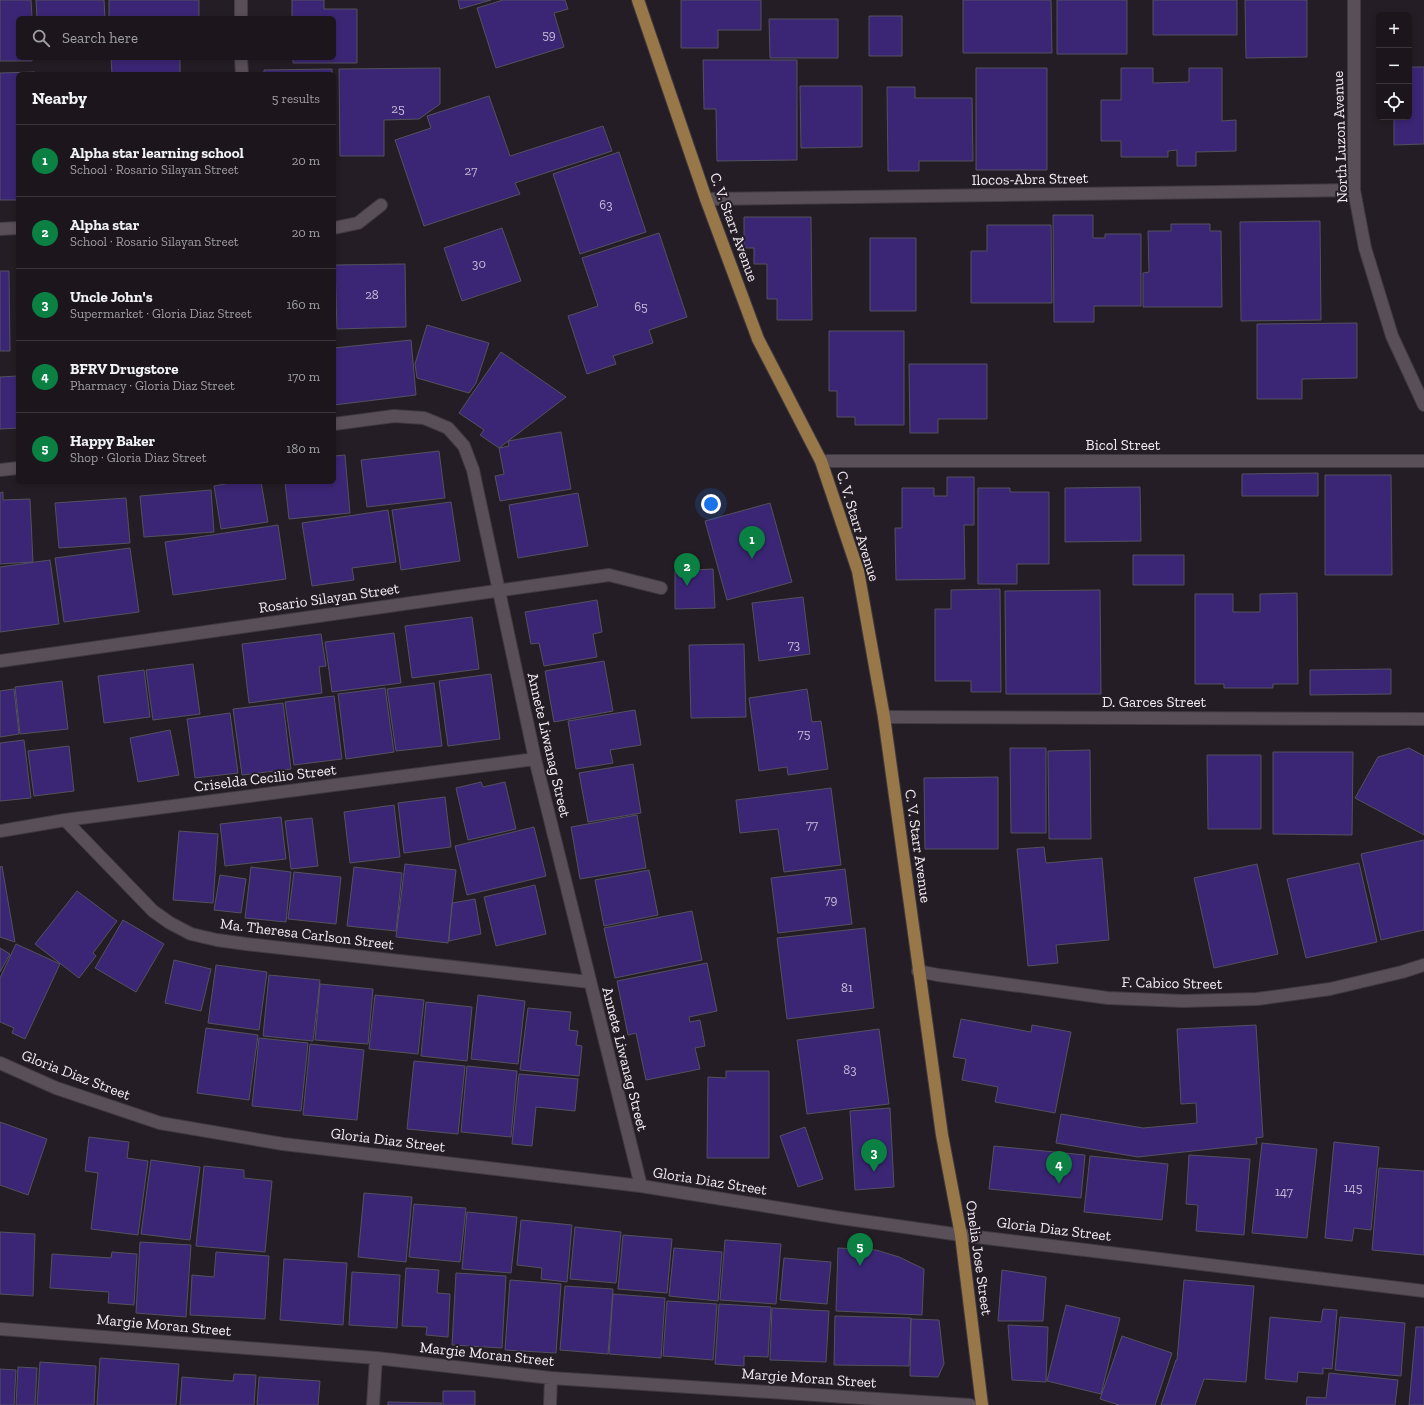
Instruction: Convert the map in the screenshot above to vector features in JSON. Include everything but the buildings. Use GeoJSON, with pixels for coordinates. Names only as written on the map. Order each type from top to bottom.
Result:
{"type":"FeatureCollection","features":[{"type":"Feature","properties":{"kind":"main road","name":"C. V. Starr Avenue"},"geometry":{"type":"LineString","coordinates":[[638,0],[706,199],[758,339],[821,461],[858,570],[884,718],[939,1116]]}},
{"type":"Feature","properties":{"kind":"main road","name":"Onelia Jose Street"},"geometry":{"type":"LineString","coordinates":[[939,1116],[962,1234],[982,1405]]}},
{"type":"Feature","properties":{"kind":"street"},"geometry":{"type":"LineString","coordinates":[[241,0],[241,16]]}},
{"type":"Feature","properties":{"kind":"street","name":"North Luzon Avenue"},"geometry":{"type":"LineString","coordinates":[[1354,0],[1354,190],[1365,248],[1392,336],[1424,405]]}},
{"type":"Feature","properties":{"kind":"street"},"geometry":{"type":"LineString","coordinates":[[242,60],[242,72]]}},
{"type":"Feature","properties":{"kind":"street","name":"Ilocos-Abra Street"},"geometry":{"type":"LineString","coordinates":[[706,199],[1354,190]]}},
{"type":"Feature","properties":{"kind":"street"},"geometry":{"type":"LineString","coordinates":[[336,228],[358,223],[381,205]]}},
{"type":"Feature","properties":{"kind":"street"},"geometry":{"type":"LineString","coordinates":[[0,229],[16,228]]}},
{"type":"Feature","properties":{"kind":"street","name":"Annete Liwanag Street"},"geometry":{"type":"LineString","coordinates":[[336,424],[394,416],[424,418],[448,428],[464,446],[473,470],[535,759],[640,1186]]}},
{"type":"Feature","properties":{"kind":"street","name":"Bicol Street"},"geometry":{"type":"LineString","coordinates":[[821,461],[1424,461]]}},
{"type":"Feature","properties":{"kind":"street"},"geometry":{"type":"LineString","coordinates":[[0,470],[16,468]]}},
{"type":"Feature","properties":{"kind":"street","name":"Rosario Silayan Street"},"geometry":{"type":"LineString","coordinates":[[0,661],[609,575],[661,588]]}},
{"type":"Feature","properties":{"kind":"street","name":"D. Garces Street"},"geometry":{"type":"LineString","coordinates":[[884,718],[1424,719]]}},
{"type":"Feature","properties":{"kind":"street","name":"Criselda Cecilio Street"},"geometry":{"type":"LineString","coordinates":[[0,831],[65,820],[535,759]]}},
{"type":"Feature","properties":{"kind":"street","name":"Ma. Theresa Carlson Street"},"geometry":{"type":"LineString","coordinates":[[65,820],[153,910],[170,923],[191,934],[246,944],[590,982]]}},
{"type":"Feature","properties":{"kind":"street","name":"F. Cabico Street"},"geometry":{"type":"LineString","coordinates":[[918,971],[1108,998],[1183,1001],[1257,999],[1330,989],[1402,972],[1424,964]]}},
{"type":"Feature","properties":{"kind":"street","name":"Gloria Diaz Street"},"geometry":{"type":"LineString","coordinates":[[0,1063],[56,1088],[160,1122],[283,1144],[640,1186],[841,1218],[1424,1290]]}},
{"type":"Feature","properties":{"kind":"street","name":"Margie Moran Street"},"geometry":{"type":"LineString","coordinates":[[0,1329],[376,1358],[551,1378],[970,1405]]}},
{"type":"Feature","properties":{"kind":"street"},"geometry":{"type":"LineString","coordinates":[[373,1405],[376,1358]]}},
{"type":"Feature","properties":{"kind":"street"},"geometry":{"type":"LineString","coordinates":[[550,1405],[551,1378]]}},
{"type":"Feature","properties":{"kind":"place","name":"Alpha star learning school"},"geometry":{"type":"Point","coordinates":[752,559]}},
{"type":"Feature","properties":{"kind":"place","name":"Alpha star"},"geometry":{"type":"Point","coordinates":[687,586]}},
{"type":"Feature","properties":{"kind":"place","name":"Uncle John's"},"geometry":{"type":"Point","coordinates":[874,1172]}},
{"type":"Feature","properties":{"kind":"place","name":"BFRV Drugstore"},"geometry":{"type":"Point","coordinates":[1059,1184]}},
{"type":"Feature","properties":{"kind":"place","name":"Happy Baker"},"geometry":{"type":"Point","coordinates":[860,1266]}}]}
